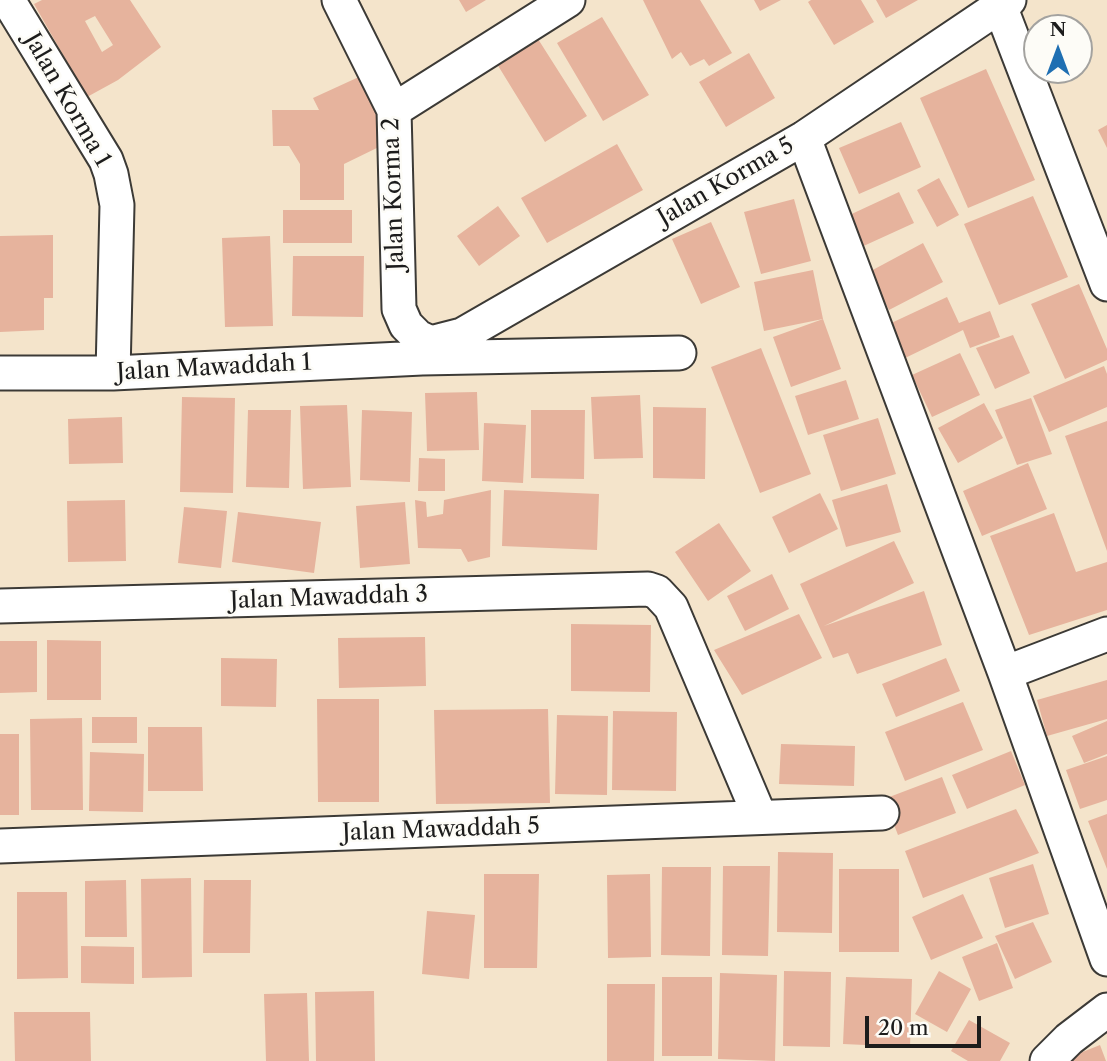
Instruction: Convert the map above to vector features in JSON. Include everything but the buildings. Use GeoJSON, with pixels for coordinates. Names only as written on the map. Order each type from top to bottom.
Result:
{"type":"FeatureCollection","features":[{"type":"Feature","properties":{"kind":"street","name":"Jalan Korma 1"},"geometry":{"type":"LineString","coordinates":[[8,0],[106,160],[111,174],[117,205],[113,373]]}},
{"type":"Feature","properties":{"kind":"street","name":"Jalan Korma 2"},"geometry":{"type":"LineString","coordinates":[[339,0],[394,110],[399,309],[406,325],[429,350]]}},
{"type":"Feature","properties":{"kind":"street"},"geometry":{"type":"LineString","coordinates":[[394,110],[568,0]]}},
{"type":"Feature","properties":{"kind":"street"},"geometry":{"type":"LineString","coordinates":[[1004,3],[1107,284]]}},
{"type":"Feature","properties":{"kind":"street","name":"Jalan Korma 5"},"geometry":{"type":"LineString","coordinates":[[429,350],[462,335],[804,138],[1004,3]]}},
{"type":"Feature","properties":{"kind":"street"},"geometry":{"type":"LineString","coordinates":[[804,138],[1005,673],[1107,958]]}},
{"type":"Feature","properties":{"kind":"street","name":"Jalan Mawaddah 1"},"geometry":{"type":"LineString","coordinates":[[0,373],[113,373],[429,350],[680,353]]}},
{"type":"Feature","properties":{"kind":"street","name":"Jalan Mawaddah 3"},"geometry":{"type":"LineString","coordinates":[[0,607],[648,589],[657,592],[670,607],[760,817]]}},
{"type":"Feature","properties":{"kind":"street"},"geometry":{"type":"LineString","coordinates":[[1005,673],[1107,634]]}},
{"type":"Feature","properties":{"kind":"street","name":"Jalan Mawaddah 5"},"geometry":{"type":"LineString","coordinates":[[0,846],[882,813]]}},
{"type":"Feature","properties":{"kind":"street"},"geometry":{"type":"LineString","coordinates":[[1046,1061],[1069,1039],[1107,1010]]}}]}
